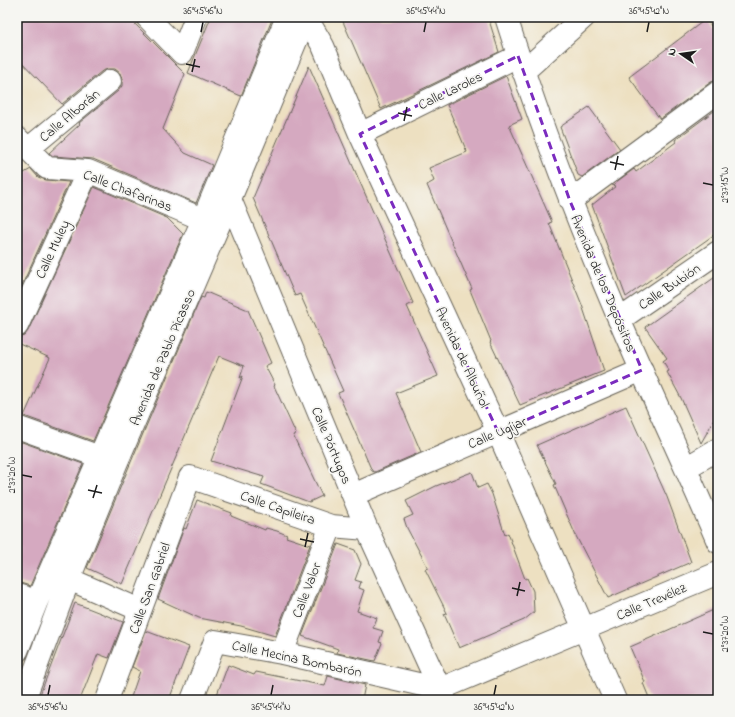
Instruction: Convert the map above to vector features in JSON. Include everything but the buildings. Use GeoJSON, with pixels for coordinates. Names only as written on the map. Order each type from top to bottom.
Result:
{"type":"FeatureCollection","features":[{"type":"Feature","properties":{"kind":"street"},"geometry":{"type":"LineString","coordinates":[[147,17],[182,53],[196,17]]}},
{"type":"Feature","properties":{"kind":"street","name":"Avenida de Pablo Picasso"},"geometry":{"type":"LineString","coordinates":[[17,651],[27,598],[100,457],[287,17]]}},
{"type":"Feature","properties":{"kind":"street","name":"Avenida de Pablo Picasso"},"geometry":{"type":"LineString","coordinates":[[24,700],[69,579],[116,464],[230,199],[306,17]]}},
{"type":"Feature","properties":{"kind":"street","name":"Avenida de Albuñol"},"geometry":{"type":"LineString","coordinates":[[306,17],[324,46],[360,134],[498,432],[615,700]]}},
{"type":"Feature","properties":{"kind":"street","name":"Avenida de los Depósitos"},"geometry":{"type":"LineString","coordinates":[[506,17],[521,64],[570,201],[619,320],[718,542]]}},
{"type":"Feature","properties":{"kind":"street","name":"Calle Laroles"},"geometry":{"type":"LineString","coordinates":[[360,134],[521,64],[584,17]]}},
{"type":"Feature","properties":{"kind":"street","name":"Calle Alborán"},"geometry":{"type":"LineString","coordinates":[[23,144],[110,81]]}},
{"type":"Feature","properties":{"kind":"street"},"geometry":{"type":"LineString","coordinates":[[570,201],[718,92]]}},
{"type":"Feature","properties":{"kind":"street","name":"Calle Chafarinas"},"geometry":{"type":"LineString","coordinates":[[23,144],[47,168],[88,171],[202,219]]}},
{"type":"Feature","properties":{"kind":"street","name":"Calle Muley"},"geometry":{"type":"LineString","coordinates":[[17,326],[88,171]]}},
{"type":"Feature","properties":{"kind":"street","name":"Calle Pórtugos"},"geometry":{"type":"LineString","coordinates":[[230,199],[367,529],[443,694]]}},
{"type":"Feature","properties":{"kind":"street","name":"Calle Bubión"},"geometry":{"type":"LineString","coordinates":[[619,320],[718,252]]}},
{"type":"Feature","properties":{"kind":"street","name":"Calle Ugíjar"},"geometry":{"type":"LineString","coordinates":[[353,495],[642,370]]}},
{"type":"Feature","properties":{"kind":"street"},"geometry":{"type":"LineString","coordinates":[[17,427],[100,457]]}},
{"type":"Feature","properties":{"kind":"street"},"geometry":{"type":"LineString","coordinates":[[686,468],[718,449]]}},
{"type":"Feature","properties":{"kind":"street","name":"Calle Capileira"},"geometry":{"type":"LineString","coordinates":[[190,477],[331,526],[367,529]]}},
{"type":"Feature","properties":{"kind":"street","name":"Calle San Gabriel"},"geometry":{"type":"LineString","coordinates":[[107,700],[190,477]]}},
{"type":"Feature","properties":{"kind":"street","name":"Calle Valor"},"geometry":{"type":"LineString","coordinates":[[282,653],[331,526]]}},
{"type":"Feature","properties":{"kind":"street","name":"Calle Trevélez"},"geometry":{"type":"LineString","coordinates":[[443,694],[585,630],[718,573]]}},
{"type":"Feature","properties":{"kind":"street"},"geometry":{"type":"LineString","coordinates":[[69,579],[140,610]]}},
{"type":"Feature","properties":{"kind":"street","name":"Calle Mecina Bombarón"},"geometry":{"type":"LineString","coordinates":[[192,700],[215,641],[282,653],[443,694]]}},
{"type":"Feature","properties":{"kind":"highlighted area"},"geometry":{"type":"Polygon","coordinates":[[[518,56],[570,201],[642,370],[498,432],[360,134],[518,56]]]}}]}
